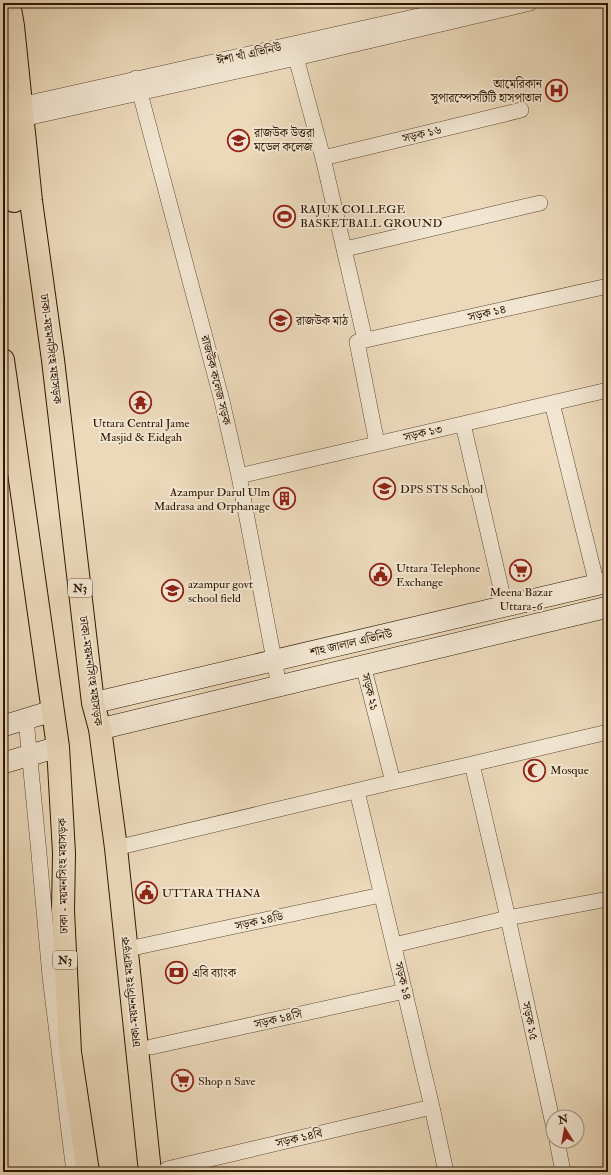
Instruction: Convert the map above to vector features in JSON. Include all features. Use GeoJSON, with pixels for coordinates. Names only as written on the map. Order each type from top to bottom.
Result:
{"type":"FeatureCollection","features":[{"type":"Feature","properties":{"kind":"highway","name":"ঢাকা-ময়মনসিংহ মহাসড়ক"},"geometry":{"type":"LineString","coordinates":[[9,3],[13,26],[15,106],[23,204],[53,360],[93,703],[100,729],[158,1170]]}},
{"type":"Feature","properties":{"kind":"highway"},"geometry":{"type":"LineString","coordinates":[[15,106],[12,147],[23,204]]}},
{"type":"Feature","properties":{"kind":"highway","name":"N3"},"geometry":{"type":"LineString","coordinates":[[3,360],[58,747]]}},
{"type":"Feature","properties":{"kind":"highway","name":"ঢাকা - ময়মনসিংহ মহাসড়ক"},"geometry":{"type":"LineString","coordinates":[[58,747],[64,853],[63,910],[70,1052],[88,1172]]}},
{"type":"Feature","properties":{"kind":"main road","name":"শাহ জালাল এভিনিউ"},"geometry":{"type":"LineString","coordinates":[[93,703],[603,583]]}},
{"type":"Feature","properties":{"kind":"main road","name":"শাহ জালাল এভিনিউ"},"geometry":{"type":"LineString","coordinates":[[100,729],[608,607]]}},
{"type":"Feature","properties":{"kind":"main road"},"geometry":{"type":"LineString","coordinates":[[3,726],[52,711]]}},
{"type":"Feature","properties":{"kind":"main road"},"geometry":{"type":"LineString","coordinates":[[3,763],[58,747]]}},
{"type":"Feature","properties":{"kind":"street","name":"ঈশা খাঁ এভিনিউ"},"geometry":{"type":"LineString","coordinates":[[15,106],[138,85],[294,51],[477,3]]}},
{"type":"Feature","properties":{"kind":"street"},"geometry":{"type":"LineString","coordinates":[[377,444],[357,342],[365,340],[323,158],[294,51],[511,5],[530,3]]}},
{"type":"Feature","properties":{"kind":"street","name":"রাজউক কলেজ সড়ক"},"geometry":{"type":"LineString","coordinates":[[138,85],[222,400],[239,476],[279,686]]}},
{"type":"Feature","properties":{"kind":"street","name":"সড়ক ১৬"},"geometry":{"type":"LineString","coordinates":[[323,158],[521,110]]}},
{"type":"Feature","properties":{"kind":"street"},"geometry":{"type":"LineString","coordinates":[[345,249],[540,203]]}},
{"type":"Feature","properties":{"kind":"street","name":"সড়ক ১৪"},"geometry":{"type":"LineString","coordinates":[[365,340],[608,286]]}},
{"type":"Feature","properties":{"kind":"street","name":"সড়ক ১৩"},"geometry":{"type":"LineString","coordinates":[[239,476],[608,390]]}},
{"type":"Feature","properties":{"kind":"street"},"geometry":{"type":"LineString","coordinates":[[552,403],[603,583]]}},
{"type":"Feature","properties":{"kind":"street"},"geometry":{"type":"LineString","coordinates":[[463,424],[505,606]]}},
{"type":"Feature","properties":{"kind":"street","name":"সড়ক ২১"},"geometry":{"type":"LineString","coordinates":[[364,666],[393,782],[608,732]]}},
{"type":"Feature","properties":{"kind":"street","name":"সড়ক ২১"},"geometry":{"type":"LineString","coordinates":[[124,846],[393,782],[364,666]]}},
{"type":"Feature","properties":{"kind":"street"},"geometry":{"type":"LineString","coordinates":[[26,719],[50,976],[74,1172]]}},
{"type":"Feature","properties":{"kind":"street","name":"সড়ক ১৫"},"geometry":{"type":"LineString","coordinates":[[472,764],[508,918],[550,1109]]}},
{"type":"Feature","properties":{"kind":"street","name":"সড়ক ১৪"},"geometry":{"type":"LineString","coordinates":[[357,791],[405,991],[446,1172]]}},
{"type":"Feature","properties":{"kind":"street","name":"সড়ক ১৪ডি"},"geometry":{"type":"LineString","coordinates":[[137,947],[381,895]]}},
{"type":"Feature","properties":{"kind":"street"},"geometry":{"type":"LineString","coordinates":[[394,945],[508,918],[608,899]]}},
{"type":"Feature","properties":{"kind":"street","name":"সড়ক ১৪সি"},"geometry":{"type":"LineString","coordinates":[[151,1047],[405,991]]}},
{"type":"Feature","properties":{"kind":"street","name":"সড়ক ১৪বি"},"geometry":{"type":"LineString","coordinates":[[158,1170],[432,1107]]}},
{"type":"Feature","properties":{"kind":"street"},"geometry":{"type":"LineString","coordinates":[[559,1149],[564,1172]]}},
{"type":"Feature","properties":{"kind":"place","name":"আমেরিকান সুপারস্পেসটিটি হাসপাতাল"},"geometry":{"type":"Point","coordinates":[557,91]}},
{"type":"Feature","properties":{"kind":"place","name":"রাজউক উত্তরা মডেল কলেজ"},"geometry":{"type":"Point","coordinates":[239,140]}},
{"type":"Feature","properties":{"kind":"place","name":"RAJUK COLLEGE BASKETBALL GROUND"},"geometry":{"type":"Point","coordinates":[285,216]}},
{"type":"Feature","properties":{"kind":"place","name":"রাজউক মাঠ"},"geometry":{"type":"Point","coordinates":[281,321]}},
{"type":"Feature","properties":{"kind":"place","name":"Uttara Central Jame Masjid & Eidgah"},"geometry":{"type":"Point","coordinates":[141,402]}},
{"type":"Feature","properties":{"kind":"place","name":"DPS STS School"},"geometry":{"type":"Point","coordinates":[385,489]}},
{"type":"Feature","properties":{"kind":"place","name":"Azampur Darul Ulm Madrasa and Orphanage"},"geometry":{"type":"Point","coordinates":[285,499]}},
{"type":"Feature","properties":{"kind":"place","name":"Meena Bazar Uttara-6"},"geometry":{"type":"Point","coordinates":[521,571]}},
{"type":"Feature","properties":{"kind":"place","name":"Uttara Telephone Exchange"},"geometry":{"type":"Point","coordinates":[380,575]}},
{"type":"Feature","properties":{"kind":"place","name":"azampur govt school field"},"geometry":{"type":"Point","coordinates":[173,591]}},
{"type":"Feature","properties":{"kind":"place","name":"Mosque"},"geometry":{"type":"Point","coordinates":[535,770]}},
{"type":"Feature","properties":{"kind":"place","name":"UTTARA THANA"},"geometry":{"type":"Point","coordinates":[147,893]}},
{"type":"Feature","properties":{"kind":"place","name":"এবি ব্যাংক"},"geometry":{"type":"Point","coordinates":[176,973]}},
{"type":"Feature","properties":{"kind":"place","name":"Shop n Save"},"geometry":{"type":"Point","coordinates":[183,1081]}}]}
